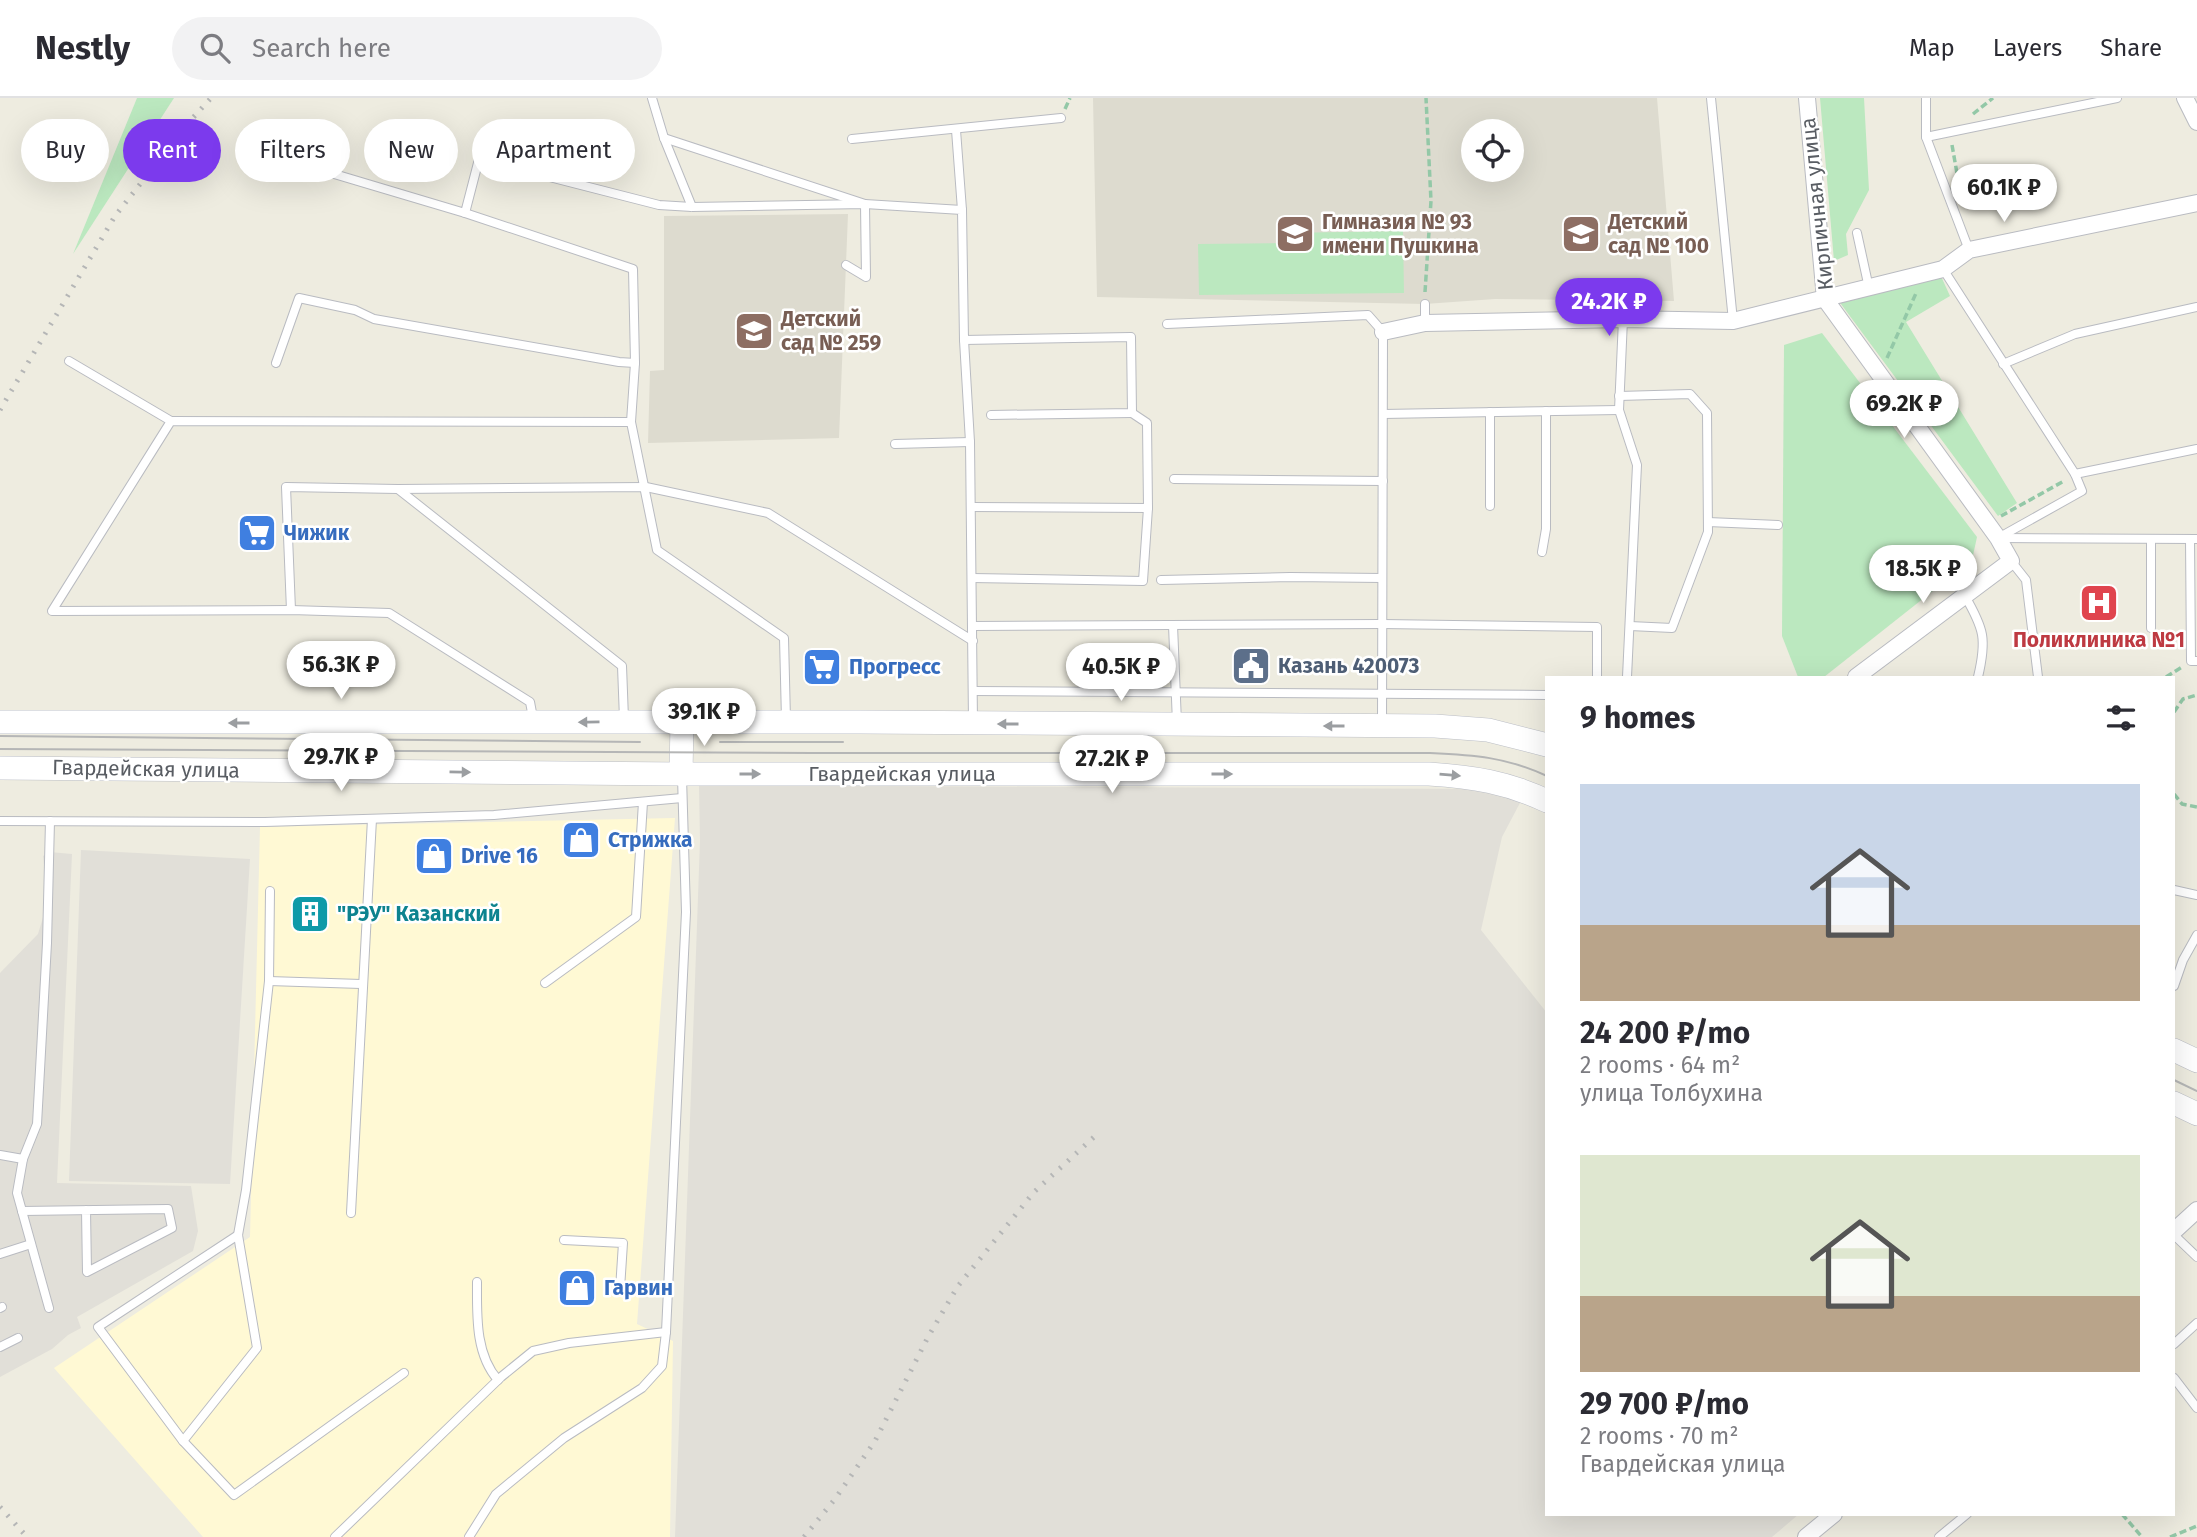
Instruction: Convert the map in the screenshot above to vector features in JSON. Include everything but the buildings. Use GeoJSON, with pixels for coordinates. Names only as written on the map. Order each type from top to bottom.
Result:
{"type":"FeatureCollection","features":[{"type":"Feature","properties":{"kind":"main road"},"geometry":{"type":"LineString","coordinates":[[0,722],[1435,726],[1488,730],[1545,744]]}},
{"type":"Feature","properties":{"kind":"main road"},"geometry":{"type":"LineString","coordinates":[[681,774],[682,722]]}},
{"type":"Feature","properties":{"kind":"main road","name":"Гвардейская улица"},"geometry":{"type":"LineString","coordinates":[[0,768],[681,774],[1429,774],[1478,778],[1522,789],[1545,800]]}},
{"type":"Feature","properties":{"kind":"main road"},"geometry":{"type":"LineString","coordinates":[[2175,1050],[2197,1061]]}},
{"type":"Feature","properties":{"kind":"main road"},"geometry":{"type":"LineString","coordinates":[[2175,1103],[2197,1114]]}},
{"type":"Feature","properties":{"kind":"street","name":"Кирпичная улица"},"geometry":{"type":"LineString","coordinates":[[1807,98],[1825,299],[1998,538],[2011,561]]}},
{"type":"Feature","properties":{"kind":"street"},"geometry":{"type":"LineString","coordinates":[[2185,98],[2197,122]]}},
{"type":"Feature","properties":{"kind":"street"},"geometry":{"type":"LineString","coordinates":[[1383,332],[1425,323],[1623,319],[1733,321],[1943,269],[1969,250],[2197,202]]}},
{"type":"Feature","properties":{"kind":"street"},"geometry":{"type":"LineString","coordinates":[[1857,676],[2011,561]]}},
{"type":"Feature","properties":{"kind":"street"},"geometry":{"type":"LineString","coordinates":[[2175,1232],[2197,1210]]}},
{"type":"Feature","properties":{"kind":"street"},"geometry":{"type":"LineString","coordinates":[[1806,1537],[1832,1516]]}},
{"type":"Feature","properties":{"kind":"lane"},"geometry":{"type":"LineString","coordinates":[[652,98],[664,138],[692,207]]}},
{"type":"Feature","properties":{"kind":"lane"},"geometry":{"type":"LineString","coordinates":[[1711,98],[1733,321]]}},
{"type":"Feature","properties":{"kind":"lane"},"geometry":{"type":"LineString","coordinates":[[1926,98],[1926,137],[1969,250]]}},
{"type":"Feature","properties":{"kind":"lane"},"geometry":{"type":"LineString","coordinates":[[1926,137],[2118,98]]}},
{"type":"Feature","properties":{"kind":"lane"},"geometry":{"type":"LineString","coordinates":[[852,139],[1061,118]]}},
{"type":"Feature","properties":{"kind":"lane"},"geometry":{"type":"LineString","coordinates":[[956,130],[962,210],[964,340],[970,442],[973,724]]}},
{"type":"Feature","properties":{"kind":"lane"},"geometry":{"type":"LineString","coordinates":[[664,138],[865,204]]}},
{"type":"Feature","properties":{"kind":"lane"},"geometry":{"type":"LineString","coordinates":[[465,213],[479,159],[659,205],[692,207],[865,204],[962,210]]}},
{"type":"Feature","properties":{"kind":"lane"},"geometry":{"type":"LineString","coordinates":[[350,179],[465,213],[633,269],[635,363],[631,422],[657,550],[784,638],[786,723]]}},
{"type":"Feature","properties":{"kind":"lane"},"geometry":{"type":"LineString","coordinates":[[846,265],[866,277],[865,204]]}},
{"type":"Feature","properties":{"kind":"lane"},"geometry":{"type":"LineString","coordinates":[[1857,233],[1870,288]]}},
{"type":"Feature","properties":{"kind":"lane"},"geometry":{"type":"LineString","coordinates":[[1943,269],[2075,474],[2082,491],[1998,538]]}},
{"type":"Feature","properties":{"kind":"lane"},"geometry":{"type":"LineString","coordinates":[[276,363],[299,298],[355,310],[374,319],[635,363]]}},
{"type":"Feature","properties":{"kind":"lane"},"geometry":{"type":"LineString","coordinates":[[1425,304],[1425,323]]}},
{"type":"Feature","properties":{"kind":"lane"},"geometry":{"type":"LineString","coordinates":[[2003,364],[2075,334],[2197,307]]}},
{"type":"Feature","properties":{"kind":"lane"},"geometry":{"type":"LineString","coordinates":[[1167,324],[1368,314],[1383,332],[1382,726]]}},
{"type":"Feature","properties":{"kind":"lane"},"geometry":{"type":"LineString","coordinates":[[1623,319],[1619,410],[1637,465],[1626,676]]}},
{"type":"Feature","properties":{"kind":"lane"},"geometry":{"type":"LineString","coordinates":[[964,340],[1131,337],[1132,413]]}},
{"type":"Feature","properties":{"kind":"lane"},"geometry":{"type":"LineString","coordinates":[[69,361],[171,421],[631,422]]}},
{"type":"Feature","properties":{"kind":"lane"},"geometry":{"type":"LineString","coordinates":[[1619,396],[1690,394],[1707,413],[1708,532],[1672,628],[1630,626]]}},
{"type":"Feature","properties":{"kind":"lane"},"geometry":{"type":"LineString","coordinates":[[1383,414],[1619,410]]}},
{"type":"Feature","properties":{"kind":"lane"},"geometry":{"type":"LineString","coordinates":[[1542,552],[1546,529],[1546,411]]}},
{"type":"Feature","properties":{"kind":"lane"},"geometry":{"type":"LineString","coordinates":[[1490,412],[1490,506]]}},
{"type":"Feature","properties":{"kind":"lane"},"geometry":{"type":"LineString","coordinates":[[972,578],[1143,580],[1147,508],[1147,423],[1132,413],[992,415]]}},
{"type":"Feature","properties":{"kind":"lane"},"geometry":{"type":"LineString","coordinates":[[171,421],[52,611],[291,610],[390,613],[530,702],[534,723]]}},
{"type":"Feature","properties":{"kind":"lane"},"geometry":{"type":"LineString","coordinates":[[895,444],[970,442]]}},
{"type":"Feature","properties":{"kind":"lane"},"geometry":{"type":"LineString","coordinates":[[2075,474],[2197,449]]}},
{"type":"Feature","properties":{"kind":"lane"},"geometry":{"type":"LineString","coordinates":[[1174,479],[1383,481]]}},
{"type":"Feature","properties":{"kind":"lane"},"geometry":{"type":"LineString","coordinates":[[291,610],[286,488],[646,487],[768,513],[973,641]]}},
{"type":"Feature","properties":{"kind":"lane"},"geometry":{"type":"LineString","coordinates":[[398,489],[622,666],[624,722]]}},
{"type":"Feature","properties":{"kind":"lane"},"geometry":{"type":"LineString","coordinates":[[971,507],[1147,508]]}},
{"type":"Feature","properties":{"kind":"lane"},"geometry":{"type":"LineString","coordinates":[[1708,522],[1778,525]]}},
{"type":"Feature","properties":{"kind":"lane"},"geometry":{"type":"LineString","coordinates":[[1998,538],[2193,539],[2194,661]]}},
{"type":"Feature","properties":{"kind":"lane"},"geometry":{"type":"LineString","coordinates":[[2151,539],[2151,628]]}},
{"type":"Feature","properties":{"kind":"lane"},"geometry":{"type":"LineString","coordinates":[[2011,561],[2026,580],[2038,676]]}},
{"type":"Feature","properties":{"kind":"lane"},"geometry":{"type":"LineString","coordinates":[[1161,580],[1382,578]]}},
{"type":"Feature","properties":{"kind":"lane"},"geometry":{"type":"LineString","coordinates":[[1965,596],[1981,624],[1984,652],[1978,676]]}},
{"type":"Feature","properties":{"kind":"lane"},"geometry":{"type":"LineString","coordinates":[[972,626],[1382,624],[1597,627],[1597,676]]}},
{"type":"Feature","properties":{"kind":"lane"},"geometry":{"type":"LineString","coordinates":[[1173,625],[1177,725]]}},
{"type":"Feature","properties":{"kind":"lane"},"geometry":{"type":"LineString","coordinates":[[973,691],[1545,695]]}},
{"type":"Feature","properties":{"kind":"lane"},"geometry":{"type":"LineString","coordinates":[[469,1537],[496,1494],[564,1438],[642,1388],[662,1366],[669,1292],[686,912],[681,774]]}},
{"type":"Feature","properties":{"kind":"lane"},"geometry":{"type":"LineString","coordinates":[[0,821],[265,822],[494,816],[682,798]]}},
{"type":"Feature","properties":{"kind":"lane"},"geometry":{"type":"LineString","coordinates":[[545,983],[636,917],[643,802]]}},
{"type":"Feature","properties":{"kind":"lane"},"geometry":{"type":"LineString","coordinates":[[351,1213],[361,984],[372,819]]}},
{"type":"Feature","properties":{"kind":"lane"},"geometry":{"type":"LineString","coordinates":[[49,1308],[17,1193],[23,1158],[37,1124],[47,943],[50,821]]}},
{"type":"Feature","properties":{"kind":"lane"},"geometry":{"type":"LineString","coordinates":[[2175,890],[2197,895]]}},
{"type":"Feature","properties":{"kind":"lane"},"geometry":{"type":"LineString","coordinates":[[183,1441],[257,1348],[238,1235],[246,1191],[270,981],[270,891]]}},
{"type":"Feature","properties":{"kind":"lane"},"geometry":{"type":"LineString","coordinates":[[2177,963],[2187,953],[2197,935]]}},
{"type":"Feature","properties":{"kind":"lane"},"geometry":{"type":"LineString","coordinates":[[2187,953],[2197,954]]}},
{"type":"Feature","properties":{"kind":"lane"},"geometry":{"type":"LineString","coordinates":[[270,981],[361,984]]}},
{"type":"Feature","properties":{"kind":"lane"},"geometry":{"type":"LineString","coordinates":[[0,1155],[23,1158]]}},
{"type":"Feature","properties":{"kind":"lane"},"geometry":{"type":"LineString","coordinates":[[22,1211],[86,1210],[168,1209],[172,1228],[87,1272],[86,1210]]}},
{"type":"Feature","properties":{"kind":"lane"},"geometry":{"type":"LineString","coordinates":[[2175,1234],[2197,1257]]}},
{"type":"Feature","properties":{"kind":"lane"},"geometry":{"type":"LineString","coordinates":[[238,1235],[98,1327],[183,1441],[234,1495],[404,1373]]}},
{"type":"Feature","properties":{"kind":"lane"},"geometry":{"type":"LineString","coordinates":[[564,1240],[623,1243],[620,1289],[669,1292]]}},
{"type":"Feature","properties":{"kind":"lane"},"geometry":{"type":"LineString","coordinates":[[0,1254],[31,1244]]}},
{"type":"Feature","properties":{"kind":"lane"},"geometry":{"type":"LineString","coordinates":[[477,1282],[477,1328],[491,1371],[498,1380]]}},
{"type":"Feature","properties":{"kind":"lane"},"geometry":{"type":"LineString","coordinates":[[2175,1343],[2197,1323]]}},
{"type":"Feature","properties":{"kind":"lane"},"geometry":{"type":"LineString","coordinates":[[335,1537],[498,1380],[533,1351],[569,1343],[666,1332]]}},
{"type":"Feature","properties":{"kind":"lane"},"geometry":{"type":"LineString","coordinates":[[0,1347],[19,1338]]}},
{"type":"Feature","properties":{"kind":"lane"},"geometry":{"type":"LineString","coordinates":[[2175,1379],[2197,1408]]}},
{"type":"Feature","properties":{"kind":"lane"},"geometry":{"type":"LineString","coordinates":[[1939,1537],[1965,1516]]}},
{"type":"Feature","properties":{"kind":"path"},"geometry":{"type":"LineString","coordinates":[[1425,304],[1431,201],[1426,98]]}},
{"type":"Feature","properties":{"kind":"path"},"geometry":{"type":"LineString","coordinates":[[1959,185],[1950,132],[1993,98]]}},
{"type":"Feature","properties":{"kind":"path"},"geometry":{"type":"LineString","coordinates":[[1880,374],[1925,274]]}},
{"type":"Feature","properties":{"kind":"path"},"geometry":{"type":"LineString","coordinates":[[1987,524],[2075,474]]}},
{"type":"Feature","properties":{"kind":"path"},"geometry":{"type":"LineString","coordinates":[[2168,676],[2194,661]]}},
{"type":"Feature","properties":{"kind":"path"},"geometry":{"type":"LineString","coordinates":[[2175,710],[2183,699],[2197,695]]}},
{"type":"Feature","properties":{"kind":"path"},"geometry":{"type":"LineString","coordinates":[[2175,795],[2182,804],[2197,807]]}},
{"type":"Feature","properties":{"kind":"path"},"geometry":{"type":"LineString","coordinates":[[2124,1516],[2142,1537]]}},
{"type":"Feature","properties":{"kind":"path"},"geometry":{"type":"LineString","coordinates":[[2170,1537],[2197,1526]]}},
{"type":"Feature","properties":{"kind":"shaded area","name":"Гимназия № 93 имени Пушкина"},"geometry":{"type":"Polygon","coordinates":[[[1093,98],[1657,98],[1674,301],[1495,299],[1425,304],[1097,297],[1093,98]]]}},
{"type":"Feature","properties":{"kind":"shaded area","name":"Детский сад № 259"},"geometry":{"type":"Polygon","coordinates":[[[848,214],[839,438],[648,443],[650,371],[664,370],[664,216],[848,214]]]}},
{"type":"Feature","properties":{"kind":"shaded area"},"geometry":{"type":"Polygon","coordinates":[[[699,785],[1480,789],[1521,801],[1502,837],[1481,930],[1545,1010],[1545,1516],[1797,1516],[1772,1537],[675,1537],[700,841],[699,785]]]}},
{"type":"Feature","properties":{"kind":"shaded area"},"geometry":{"type":"Polygon","coordinates":[[[675,818],[637,1324],[673,1341],[670,1537],[203,1537],[54,1368],[250,1237],[260,827],[675,818]]]}},
{"type":"Feature","properties":{"kind":"shaded area"},"geometry":{"type":"Polygon","coordinates":[[[81,850],[250,859],[230,1184],[69,1181],[81,850]]]}},
{"type":"Feature","properties":{"kind":"shaded area"},"geometry":{"type":"Polygon","coordinates":[[[50,852],[72,854],[57,1183],[191,1186],[198,1231],[193,1251],[77,1317],[81,1328],[52,1349],[0,1377],[0,973],[38,934],[48,901],[43,856],[50,852]]]}},
{"type":"Feature","properties":{"kind":"green space"},"geometry":{"type":"Polygon","coordinates":[[[137,98],[174,98],[160,119],[128,119],[137,98]]]}},
{"type":"Feature","properties":{"kind":"green space"},"geometry":{"type":"Polygon","coordinates":[[[1820,98],[1864,98],[1869,190],[1846,234],[1848,255],[1834,261],[1820,98]]]}},
{"type":"Feature","properties":{"kind":"green space"},"geometry":{"type":"Polygon","coordinates":[[[123,132],[123,177],[73,254],[103,182],[109,182],[109,166],[123,132]]]}},
{"type":"Feature","properties":{"kind":"green space"},"geometry":{"type":"Polygon","coordinates":[[[1403,231],[1404,293],[1199,295],[1198,244],[1284,243],[1284,233],[1403,231]]]}},
{"type":"Feature","properties":{"kind":"green space"},"geometry":{"type":"Polygon","coordinates":[[[1940,274],[1950,296],[1906,322],[2017,503],[1998,516],[1838,300],[1940,274]]]}},
{"type":"Feature","properties":{"kind":"green space"},"geometry":{"type":"Polygon","coordinates":[[[1822,333],[1977,537],[1972,560],[1825,676],[1798,676],[1782,636],[1784,345],[1822,333]]]}},
{"type":"Feature","properties":{"kind":"tram line"},"geometry":{"type":"LineString","coordinates":[[0,736],[640,742]]}},
{"type":"Feature","properties":{"kind":"tram line"},"geometry":{"type":"LineString","coordinates":[[720,742],[843,742]]}},
{"type":"Feature","properties":{"kind":"tram line"},"geometry":{"type":"LineString","coordinates":[[0,749],[1430,753],[1490,758],[1545,775]]}},
{"type":"Feature","properties":{"kind":"tram line"},"geometry":{"type":"LineString","coordinates":[[2175,1080],[2197,1091]]}},
{"type":"Feature","properties":{"kind":"railway"},"geometry":{"type":"LineString","coordinates":[[0,410],[115,216],[211,98]]}},
{"type":"Feature","properties":{"kind":"railway"},"geometry":{"type":"LineString","coordinates":[[804,1537],[835,1499],[875,1441],[928,1337],[958,1286],[1034,1192],[1094,1137]]}},
{"type":"Feature","properties":{"kind":"railway"},"geometry":{"type":"LineString","coordinates":[[0,1507],[27,1537]]}},
{"type":"Feature","properties":{"kind":"place","name":"Гимназия № 93 имени Пушкина"},"geometry":{"type":"Point","coordinates":[1295,234]}},
{"type":"Feature","properties":{"kind":"place","name":"Детский сад № 100"},"geometry":{"type":"Point","coordinates":[1581,234]}},
{"type":"Feature","properties":{"kind":"place","name":"Детский сад № 259"},"geometry":{"type":"Point","coordinates":[754,331]}},
{"type":"Feature","properties":{"kind":"place","name":"Чижик"},"geometry":{"type":"Point","coordinates":[257,533]}},
{"type":"Feature","properties":{"kind":"place","name":"Поликлиника №1"},"geometry":{"type":"Point","coordinates":[2099,603]}},
{"type":"Feature","properties":{"kind":"place","name":"Казань 420073"},"geometry":{"type":"Point","coordinates":[1251,666]}},
{"type":"Feature","properties":{"kind":"place","name":"Прогресс"},"geometry":{"type":"Point","coordinates":[822,667]}},
{"type":"Feature","properties":{"kind":"place","name":"Стрижка"},"geometry":{"type":"Point","coordinates":[581,840]}},
{"type":"Feature","properties":{"kind":"place","name":"Drive 16"},"geometry":{"type":"Point","coordinates":[434,856]}},
{"type":"Feature","properties":{"kind":"place","name":"\"РЭУ\" Казанский"},"geometry":{"type":"Point","coordinates":[310,914]}},
{"type":"Feature","properties":{"kind":"place","name":"Гарвин"},"geometry":{"type":"Point","coordinates":[577,1288]}}]}
